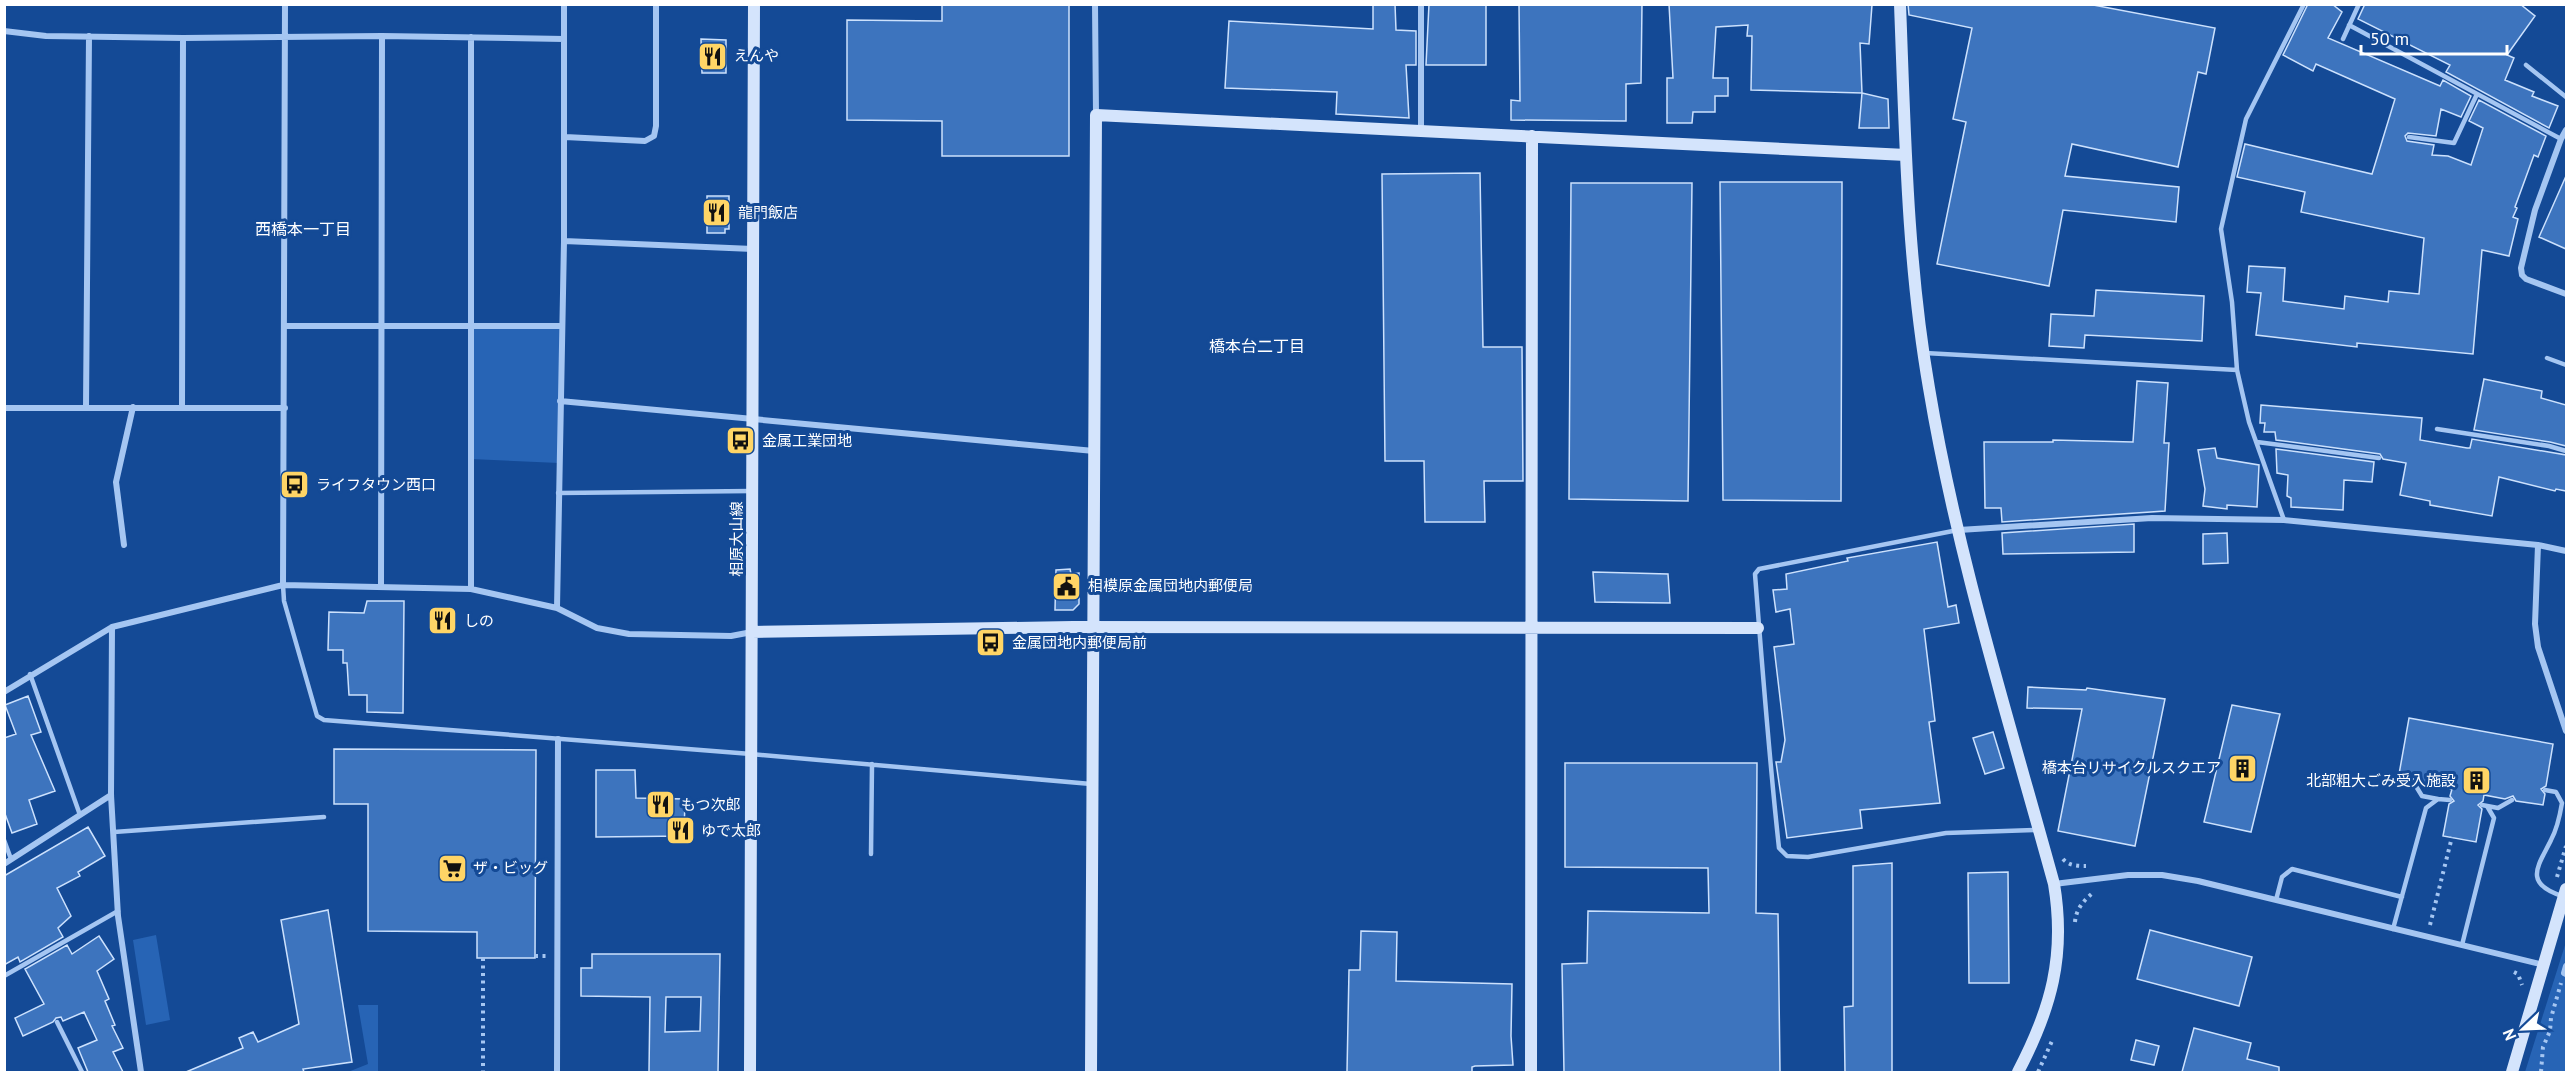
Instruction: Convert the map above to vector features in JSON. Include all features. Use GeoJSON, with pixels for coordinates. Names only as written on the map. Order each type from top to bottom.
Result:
{"type":"FeatureCollection","features":[{"type":"Feature","properties":{"kind":"street"},"geometry":{"type":"LineString","coordinates":[[283,585],[285,4]]}},
{"type":"Feature","properties":{"kind":"street"},"geometry":{"type":"LineString","coordinates":[[557,608],[564,241],[564,4]]}},
{"type":"Feature","properties":{"kind":"street"},"geometry":{"type":"LineString","coordinates":[[565,137],[645,141],[654,136],[656,126],[656,4]]}},
{"type":"Feature","properties":{"kind":"street","name":"相原大山線"},"geometry":{"type":"LineString","coordinates":[[750,1072],[754,4]]}},
{"type":"Feature","properties":{"kind":"street"},"geometry":{"type":"LineString","coordinates":[[1091,1072],[1094,784],[1095,4]]}},
{"type":"Feature","properties":{"kind":"street"},"geometry":{"type":"LineString","coordinates":[[1421,4],[1421,130]]}},
{"type":"Feature","properties":{"kind":"street"},"geometry":{"type":"LineString","coordinates":[[1900,4],[1906,155],[1916,281],[1929,388],[1958,530],[2054,884],[2059,936],[2054,984],[2046,1015],[2018,1072]]}},
{"type":"Feature","properties":{"kind":"street"},"geometry":{"type":"LineString","coordinates":[[4,31],[183,39],[382,36],[564,39]]}},
{"type":"Feature","properties":{"kind":"street"},"geometry":{"type":"LineString","coordinates":[[86,408],[89,36]]}},
{"type":"Feature","properties":{"kind":"street"},"geometry":{"type":"LineString","coordinates":[[381,585],[382,36]]}},
{"type":"Feature","properties":{"kind":"street"},"geometry":{"type":"LineString","coordinates":[[471,37],[471,589]]}},
{"type":"Feature","properties":{"kind":"street"},"geometry":{"type":"LineString","coordinates":[[182,407],[183,39]]}},
{"type":"Feature","properties":{"kind":"street"},"geometry":{"type":"LineString","coordinates":[[1096,114],[1906,155]]}},
{"type":"Feature","properties":{"kind":"street"},"geometry":{"type":"LineString","coordinates":[[2566,130],[2535,210],[2521,268],[2522,275],[2526,279],[2566,294]]}},
{"type":"Feature","properties":{"kind":"street"},"geometry":{"type":"LineString","coordinates":[[1531,1072],[1532,136]]}},
{"type":"Feature","properties":{"kind":"street"},"geometry":{"type":"LineString","coordinates":[[564,241],[753,249]]}},
{"type":"Feature","properties":{"kind":"street"},"geometry":{"type":"LineString","coordinates":[[285,326],[562,326]]}},
{"type":"Feature","properties":{"kind":"street"},"geometry":{"type":"LineString","coordinates":[[560,401],[1095,452]]}},
{"type":"Feature","properties":{"kind":"street"},"geometry":{"type":"LineString","coordinates":[[124,545],[116,482],[133,407]]}},
{"type":"Feature","properties":{"kind":"street"},"geometry":{"type":"LineString","coordinates":[[4,408],[285,408]]}},
{"type":"Feature","properties":{"kind":"street"},"geometry":{"type":"LineString","coordinates":[[1958,530],[2152,518],[2284,520],[2538,545],[2566,551]]}},
{"type":"Feature","properties":{"kind":"street"},"geometry":{"type":"LineString","coordinates":[[2538,545],[2535,624],[2566,731]]}},
{"type":"Feature","properties":{"kind":"street"},"geometry":{"type":"LineString","coordinates":[[4,692],[30,674],[112,627],[283,585],[381,585],[471,589],[557,608],[597,628],[629,634],[731,636],[752,632],[1073,627],[1094,629],[1758,628]]}},
{"type":"Feature","properties":{"kind":"street"},"geometry":{"type":"LineString","coordinates":[[112,627],[111,795],[118,911],[141,1072]]}},
{"type":"Feature","properties":{"kind":"street"},"geometry":{"type":"LineString","coordinates":[[557,1072],[558,739]]}},
{"type":"Feature","properties":{"kind":"street"},"geometry":{"type":"LineString","coordinates":[[4,864],[111,795]]}},
{"type":"Feature","properties":{"kind":"street"},"geometry":{"type":"LineString","coordinates":[[2054,884],[2128,875],[2162,875],[2545,965]]}},
{"type":"Feature","properties":{"kind":"street"},"geometry":{"type":"LineString","coordinates":[[2512,1072],[2565,893]]}},
{"type":"Feature","properties":{"kind":"street"},"geometry":{"type":"LineString","coordinates":[[2565,973],[2566,966]]}},
{"type":"Feature","properties":{"kind":"lane"},"geometry":{"type":"LineString","coordinates":[[2284,520],[2257,442],[2237,370],[2232,302],[2221,229],[2246,119],[2304,4]]}},
{"type":"Feature","properties":{"kind":"lane"},"geometry":{"type":"LineString","coordinates":[[2343,39],[2359,4]]}},
{"type":"Feature","properties":{"kind":"lane"},"geometry":{"type":"LineString","coordinates":[[2349,25],[2561,139]]}},
{"type":"Feature","properties":{"kind":"lane"},"geometry":{"type":"LineString","coordinates":[[2526,65],[2566,97]]}},
{"type":"Feature","properties":{"kind":"lane"},"geometry":{"type":"LineString","coordinates":[[2409,137],[2454,143],[2477,94]]}},
{"type":"Feature","properties":{"kind":"lane"},"geometry":{"type":"LineString","coordinates":[[1924,353],[2237,370]]}},
{"type":"Feature","properties":{"kind":"lane"},"geometry":{"type":"LineString","coordinates":[[2547,358],[2566,365]]}},
{"type":"Feature","properties":{"kind":"lane"},"geometry":{"type":"LineString","coordinates":[[2437,429],[2549,446],[2566,451]]}},
{"type":"Feature","properties":{"kind":"lane"},"geometry":{"type":"LineString","coordinates":[[2257,442],[2379,458]]}},
{"type":"Feature","properties":{"kind":"lane"},"geometry":{"type":"LineString","coordinates":[[558,493],[752,491]]}},
{"type":"Feature","properties":{"kind":"lane"},"geometry":{"type":"LineString","coordinates":[[1958,530],[1759,569],[1755,574],[1779,848],[1787,856],[1808,857],[1946,833],[2039,829]]}},
{"type":"Feature","properties":{"kind":"lane"},"geometry":{"type":"LineString","coordinates":[[283,585],[284,601],[317,716],[324,720],[1094,784]]}},
{"type":"Feature","properties":{"kind":"lane"},"geometry":{"type":"LineString","coordinates":[[30,674],[80,815]]}},
{"type":"Feature","properties":{"kind":"lane"},"geometry":{"type":"LineString","coordinates":[[870,854],[872,764]]}},
{"type":"Feature","properties":{"kind":"lane"},"geometry":{"type":"LineString","coordinates":[[2414,783],[2422,796],[2450,801]]}},
{"type":"Feature","properties":{"kind":"lane"},"geometry":{"type":"LineString","coordinates":[[2545,790],[2556,792],[2562,803],[2551,840],[2539,859],[2536,870],[2539,881],[2552,893],[2565,893]]}},
{"type":"Feature","properties":{"kind":"lane"},"geometry":{"type":"LineString","coordinates":[[2393,928],[2426,808],[2438,799]]}},
{"type":"Feature","properties":{"kind":"lane"},"geometry":{"type":"LineString","coordinates":[[2462,945],[2493,818],[2485,806],[2498,808],[2512,800]]}},
{"type":"Feature","properties":{"kind":"lane"},"geometry":{"type":"LineString","coordinates":[[114,832],[324,817]]}},
{"type":"Feature","properties":{"kind":"lane"},"geometry":{"type":"LineString","coordinates":[[4,840],[11,859]]}},
{"type":"Feature","properties":{"kind":"lane"},"geometry":{"type":"LineString","coordinates":[[2276,900],[2282,878],[2292,869],[2402,897]]}},
{"type":"Feature","properties":{"kind":"lane"},"geometry":{"type":"LineString","coordinates":[[4,976],[118,911]]}},
{"type":"Feature","properties":{"kind":"lane"},"geometry":{"type":"LineString","coordinates":[[57,1022],[82,1072]]}},
{"type":"Feature","properties":{"kind":"path"},"geometry":{"type":"LineString","coordinates":[[2430,925],[2452,837]]}},
{"type":"Feature","properties":{"kind":"path"},"geometry":{"type":"LineString","coordinates":[[2059,853],[2066,862],[2077,866],[2096,865]]}},
{"type":"Feature","properties":{"kind":"path"},"geometry":{"type":"LineString","coordinates":[[2074,926],[2076,914],[2085,899],[2094,891],[2103,890]]}},
{"type":"Feature","properties":{"kind":"path"},"geometry":{"type":"LineString","coordinates":[[2396,916],[2465,933]]}},
{"type":"Feature","properties":{"kind":"path"},"geometry":{"type":"LineString","coordinates":[[547,945],[547,967]]}},
{"type":"Feature","properties":{"kind":"path"},"geometry":{"type":"LineString","coordinates":[[535,956],[547,956]]}},
{"type":"Feature","properties":{"kind":"path"},"geometry":{"type":"LineString","coordinates":[[483,958],[483,1072]]}},
{"type":"Feature","properties":{"kind":"path"},"geometry":{"type":"LineString","coordinates":[[2508,968],[2518,974]]}},
{"type":"Feature","properties":{"kind":"path"},"geometry":{"type":"LineString","coordinates":[[2541,1072],[2543,1047],[2550,1031],[2553,1009],[2565,973]]}},
{"type":"Feature","properties":{"kind":"path"},"geometry":{"type":"LineString","coordinates":[[2038,1072],[2053,1037]]}},
{"type":"Feature","properties":{"kind":"shaded area"},"geometry":{"type":"Polygon","coordinates":[[[471,326],[562,326],[559,463],[471,459],[471,326]]]}},
{"type":"Feature","properties":{"kind":"shaded area"},"geometry":{"type":"Polygon","coordinates":[[[156,935],[170,1020],[146,1025],[133,940],[156,935]]]}},
{"type":"Feature","properties":{"kind":"shaded area"},"geometry":{"type":"Polygon","coordinates":[[[2566,942],[2566,1072],[2525,1072],[2566,942]]]}},
{"type":"Feature","properties":{"kind":"shaded area"},"geometry":{"type":"Polygon","coordinates":[[[358,1005],[378,1005],[378,1072],[348,1072],[368,1064],[358,1005]]]}},
{"type":"Feature","properties":{"kind":"building"},"geometry":{"type":"Polygon","coordinates":[[[942,4],[1069,4],[1069,156],[942,156],[942,121],[847,120],[847,20],[942,21],[942,4]]]}},
{"type":"Feature","properties":{"kind":"building"},"geometry":{"type":"Polygon","coordinates":[[[1373,4],[1395,4],[1396,30],[1416,31],[1416,65],[1406,65],[1409,118],[1336,114],[1337,92],[1225,88],[1229,21],[1373,29],[1373,4]]]}},
{"type":"Feature","properties":{"kind":"building"},"geometry":{"type":"Polygon","coordinates":[[[1429,4],[1486,4],[1486,65],[1426,65],[1429,4]]]}},
{"type":"Feature","properties":{"kind":"building"},"geometry":{"type":"Polygon","coordinates":[[[1519,4],[1642,4],[1641,83],[1626,84],[1626,121],[1511,120],[1511,100],[1520,101],[1519,4]]]}},
{"type":"Feature","properties":{"kind":"building"},"geometry":{"type":"Polygon","coordinates":[[[1669,4],[1872,5],[1869,44],[1860,43],[1862,93],[1751,90],[1752,36],[1747,36],[1748,25],[1716,27],[1713,78],[1728,78],[1728,96],[1715,96],[1715,112],[1693,112],[1692,123],[1667,123],[1667,78],[1673,78],[1669,4]]]}},
{"type":"Feature","properties":{"kind":"building"},"geometry":{"type":"Polygon","coordinates":[[[1908,4],[2088,4],[2215,28],[2206,74],[2198,72],[2178,167],[2072,144],[2065,176],[2179,187],[2176,222],[2063,210],[2049,286],[1937,264],[1966,122],[1953,119],[1972,28],[1909,15],[1908,4]]]}},
{"type":"Feature","properties":{"kind":"building"},"geometry":{"type":"Polygon","coordinates":[[[2308,4],[2332,4],[2342,12],[2328,38],[2440,86],[2443,80],[2471,96],[2461,117],[2441,109],[2436,136],[2408,133],[2405,136],[2407,141],[2434,145],[2432,155],[2448,156],[2471,165],[2483,128],[2469,121],[2479,100],[2546,136],[2538,157],[2534,155],[2515,207],[2517,208],[2513,217],[2518,219],[2509,256],[2482,250],[2473,354],[2357,343],[2357,347],[2256,335],[2261,293],[2247,292],[2249,266],[2285,268],[2283,301],[2344,309],[2345,296],[2388,302],[2389,291],[2419,294],[2424,238],[2301,212],[2305,192],[2237,177],[2245,144],[2372,174],[2395,99],[2316,64],[2313,71],[2283,55],[2308,4]]]}},
{"type":"Feature","properties":{"kind":"building"},"geometry":{"type":"Polygon","coordinates":[[[2365,4],[2520,4],[2535,16],[2507,55],[2514,58],[2505,80],[2534,92],[2532,96],[2558,106],[2549,128],[2446,72],[2450,65],[2358,19],[2365,4]]]}},
{"type":"Feature","properties":{"kind":"building"},"geometry":{"type":"Polygon","coordinates":[[[701,39],[726,40],[726,73],[702,73],[701,39]]]}},
{"type":"Feature","properties":{"kind":"building"},"geometry":{"type":"Polygon","coordinates":[[[1862,93],[1888,99],[1889,128],[1859,128],[1862,93]]]}},
{"type":"Feature","properties":{"kind":"building"},"geometry":{"type":"Polygon","coordinates":[[[1480,173],[1483,347],[1522,347],[1523,481],[1484,481],[1485,522],[1425,522],[1424,461],[1385,461],[1382,174],[1480,173]]]}},
{"type":"Feature","properties":{"kind":"building"},"geometry":{"type":"Polygon","coordinates":[[[2566,176],[2566,249],[2539,237],[2566,176]]]}},
{"type":"Feature","properties":{"kind":"building"},"geometry":{"type":"Polygon","coordinates":[[[1720,182],[1842,182],[1841,501],[1723,500],[1720,182]]]}},
{"type":"Feature","properties":{"kind":"building"},"geometry":{"type":"Polygon","coordinates":[[[1571,183],[1692,183],[1688,501],[1569,499],[1571,183]]]}},
{"type":"Feature","properties":{"kind":"building"},"geometry":{"type":"Polygon","coordinates":[[[707,196],[729,196],[729,229],[725,229],[725,233],[707,233],[707,196]]]}},
{"type":"Feature","properties":{"kind":"building"},"geometry":{"type":"Polygon","coordinates":[[[2096,290],[2204,296],[2202,341],[2085,335],[2084,348],[2049,346],[2051,314],[2094,316],[2096,290]]]}},
{"type":"Feature","properties":{"kind":"building"},"geometry":{"type":"Polygon","coordinates":[[[2484,379],[2542,391],[2541,398],[2566,405],[2566,446],[2474,430],[2484,379]]]}},
{"type":"Feature","properties":{"kind":"building"},"geometry":{"type":"Polygon","coordinates":[[[2137,381],[2168,383],[2164,443],[2169,443],[2165,511],[2002,522],[2001,508],[1985,508],[1984,442],[2053,442],[2053,440],[2133,442],[2137,381]]]}},
{"type":"Feature","properties":{"kind":"building"},"geometry":{"type":"Polygon","coordinates":[[[2261,405],[2422,418],[2420,440],[2470,448],[2472,439],[2566,455],[2566,491],[2556,489],[2555,491],[2499,477],[2492,516],[2430,505],[2430,501],[2400,495],[2406,463],[2383,459],[2380,454],[2276,440],[2275,432],[2264,432],[2265,423],[2260,423],[2261,405]]]}},
{"type":"Feature","properties":{"kind":"building"},"geometry":{"type":"Polygon","coordinates":[[[2215,448],[2217,458],[2259,465],[2257,507],[2227,505],[2227,509],[2203,506],[2205,489],[2198,450],[2215,448]]]}},
{"type":"Feature","properties":{"kind":"building"},"geometry":{"type":"Polygon","coordinates":[[[2276,449],[2374,462],[2372,482],[2344,480],[2343,510],[2291,507],[2291,498],[2287,496],[2288,475],[2277,473],[2276,449]]]}},
{"type":"Feature","properties":{"kind":"building"},"geometry":{"type":"Polygon","coordinates":[[[2134,524],[2134,552],[2003,554],[2002,533],[2134,524]]]}},
{"type":"Feature","properties":{"kind":"building"},"geometry":{"type":"Polygon","coordinates":[[[2227,533],[2228,563],[2203,564],[2203,534],[2227,533]]]}},
{"type":"Feature","properties":{"kind":"building"},"geometry":{"type":"Polygon","coordinates":[[[1937,542],[1948,607],[1956,605],[1959,623],[1924,629],[1935,721],[1929,722],[1940,803],[1860,810],[1862,828],[1787,838],[1776,762],[1781,762],[1785,740],[1774,647],[1794,644],[1790,609],[1776,612],[1773,590],[1787,589],[1786,574],[1848,561],[1847,558],[1937,542]]]}},
{"type":"Feature","properties":{"kind":"building","name":"相模原金属団地内郵便局"},"geometry":{"type":"Polygon","coordinates":[[[1070,569],[1071,574],[1079,573],[1079,604],[1073,610],[1055,610],[1056,570],[1070,569]]]}},
{"type":"Feature","properties":{"kind":"building"},"geometry":{"type":"Polygon","coordinates":[[[1593,572],[1668,574],[1670,603],[1595,602],[1593,572]]]}},
{"type":"Feature","properties":{"kind":"building"},"geometry":{"type":"Polygon","coordinates":[[[367,601],[404,601],[403,713],[367,712],[367,695],[349,695],[347,663],[343,663],[343,650],[328,650],[329,612],[364,613],[367,601]]]}},
{"type":"Feature","properties":{"kind":"building"},"geometry":{"type":"Polygon","coordinates":[[[2028,687],[2086,690],[2087,688],[2165,699],[2135,846],[2058,831],[2082,709],[2027,708],[2028,687]]]}},
{"type":"Feature","properties":{"kind":"building"},"geometry":{"type":"Polygon","coordinates":[[[28,696],[41,732],[31,735],[55,791],[29,800],[37,824],[12,833],[4,811],[4,738],[16,734],[5,705],[28,696]]]}},
{"type":"Feature","properties":{"kind":"building","name":"橋本台リサイクルスクエア"},"geometry":{"type":"Polygon","coordinates":[[[2232,705],[2280,714],[2251,832],[2204,822],[2232,705]]]}},
{"type":"Feature","properties":{"kind":"building","name":"北部粗大ごみ受入施設"},"geometry":{"type":"Polygon","coordinates":[[[2409,718],[2553,744],[2546,786],[2541,789],[2545,794],[2543,805],[2516,801],[2513,796],[2505,799],[2484,795],[2483,801],[2478,805],[2482,809],[2476,842],[2443,836],[2449,804],[2454,801],[2450,796],[2452,789],[2420,783],[2414,779],[2410,782],[2398,780],[2409,718]]]}},
{"type":"Feature","properties":{"kind":"building"},"geometry":{"type":"Polygon","coordinates":[[[1993,732],[2004,768],[1985,774],[1973,738],[1993,732]]]}},
{"type":"Feature","properties":{"kind":"building","name":"ザ・ビッグ"},"geometry":{"type":"Polygon","coordinates":[[[334,749],[536,750],[535,958],[477,958],[477,932],[368,931],[368,804],[334,804],[334,749]]]}},
{"type":"Feature","properties":{"kind":"building"},"geometry":{"type":"Polygon","coordinates":[[[1565,763],[1757,763],[1756,913],[1778,914],[1780,1072],[1564,1072],[1562,964],[1587,963],[1588,911],[1709,913],[1708,868],[1565,867],[1565,763]]]}},
{"type":"Feature","properties":{"kind":"building"},"geometry":{"type":"Polygon","coordinates":[[[596,770],[635,770],[636,798],[685,799],[684,836],[596,837],[596,770]]]}},
{"type":"Feature","properties":{"kind":"building"},"geometry":{"type":"Polygon","coordinates":[[[88,827],[105,856],[78,872],[80,876],[57,888],[71,916],[58,928],[63,937],[20,962],[18,957],[4,965],[4,876],[88,827]]]}},
{"type":"Feature","properties":{"kind":"building"},"geometry":{"type":"Polygon","coordinates":[[[1892,863],[1892,1072],[1845,1072],[1844,1007],[1853,1006],[1853,866],[1892,863]]]}},
{"type":"Feature","properties":{"kind":"building"},"geometry":{"type":"Polygon","coordinates":[[[2008,872],[2009,983],[1969,983],[1968,873],[2008,872]]]}},
{"type":"Feature","properties":{"kind":"building"},"geometry":{"type":"Polygon","coordinates":[[[328,910],[352,1062],[303,1069],[304,1072],[186,1072],[243,1048],[239,1038],[253,1032],[258,1042],[299,1024],[281,920],[328,910]]]}},
{"type":"Feature","properties":{"kind":"building"},"geometry":{"type":"Polygon","coordinates":[[[2150,930],[2252,957],[2239,1006],[2137,979],[2150,930]]]}},
{"type":"Feature","properties":{"kind":"building"},"geometry":{"type":"Polygon","coordinates":[[[1361,931],[1397,932],[1396,981],[1512,984],[1513,1065],[1475,1066],[1472,1067],[1472,1072],[1347,1072],[1349,970],[1360,970],[1361,931]]]}},
{"type":"Feature","properties":{"kind":"building"},"geometry":{"type":"Polygon","coordinates":[[[99,936],[114,959],[97,971],[109,999],[105,1001],[115,1025],[112,1026],[123,1048],[113,1052],[123,1072],[88,1072],[78,1048],[97,1040],[84,1012],[63,1021],[61,1017],[56,1018],[53,1022],[23,1036],[15,1018],[44,1004],[25,969],[67,945],[72,954],[99,936]]]}},
{"type":"Feature","properties":{"kind":"building"},"geometry":{"type":"Polygon","coordinates":[[[592,954],[720,954],[718,1072],[649,1072],[650,997],[581,996],[581,968],[592,968],[592,954]],[[666,997],[665,1032],[700,1031],[701,997],[666,997]]]}},
{"type":"Feature","properties":{"kind":"building"},"geometry":{"type":"Polygon","coordinates":[[[2194,1028],[2251,1043],[2247,1059],[2279,1067],[2279,1072],[2182,1072],[2194,1028]]]}},
{"type":"Feature","properties":{"kind":"building"},"geometry":{"type":"Polygon","coordinates":[[[2136,1040],[2159,1046],[2154,1065],[2131,1060],[2136,1040]]]}},
{"type":"Feature","properties":{"kind":"place","name":"えんや"},"geometry":{"type":"Point","coordinates":[713,56]}},
{"type":"Feature","properties":{"kind":"place","name":"龍門飯店"},"geometry":{"type":"Point","coordinates":[717,213]}},
{"type":"Feature","properties":{"kind":"place","name":"金属工業団地"},"geometry":{"type":"Point","coordinates":[741,441]}},
{"type":"Feature","properties":{"kind":"place","name":"ライフタウン西口"},"geometry":{"type":"Point","coordinates":[295,485]}},
{"type":"Feature","properties":{"kind":"place","name":"相模原金属団地内郵便局"},"geometry":{"type":"Point","coordinates":[1067,586]}},
{"type":"Feature","properties":{"kind":"place","name":"しの"},"geometry":{"type":"Point","coordinates":[443,621]}},
{"type":"Feature","properties":{"kind":"place","name":"金属団地内郵便局前"},"geometry":{"type":"Point","coordinates":[991,643]}},
{"type":"Feature","properties":{"kind":"place","name":"橋本台リサイクルスクエア"},"geometry":{"type":"Point","coordinates":[2242,768]}},
{"type":"Feature","properties":{"kind":"place","name":"北部粗大ごみ受入施設"},"geometry":{"type":"Point","coordinates":[2477,781]}},
{"type":"Feature","properties":{"kind":"place","name":"もつ次郎"},"geometry":{"type":"Point","coordinates":[660,805]}},
{"type":"Feature","properties":{"kind":"place","name":"ゆで太郎"},"geometry":{"type":"Point","coordinates":[680,831]}},
{"type":"Feature","properties":{"kind":"place","name":"ザ・ビッグ"},"geometry":{"type":"Point","coordinates":[452,868]}},
{"type":"Feature","properties":{"kind":"district","name":"西橋本一丁目"},"geometry":{"type":"Point","coordinates":[303,229]}},
{"type":"Feature","properties":{"kind":"district","name":"橋本台二丁目"},"geometry":{"type":"Point","coordinates":[1257,346]}}]}
